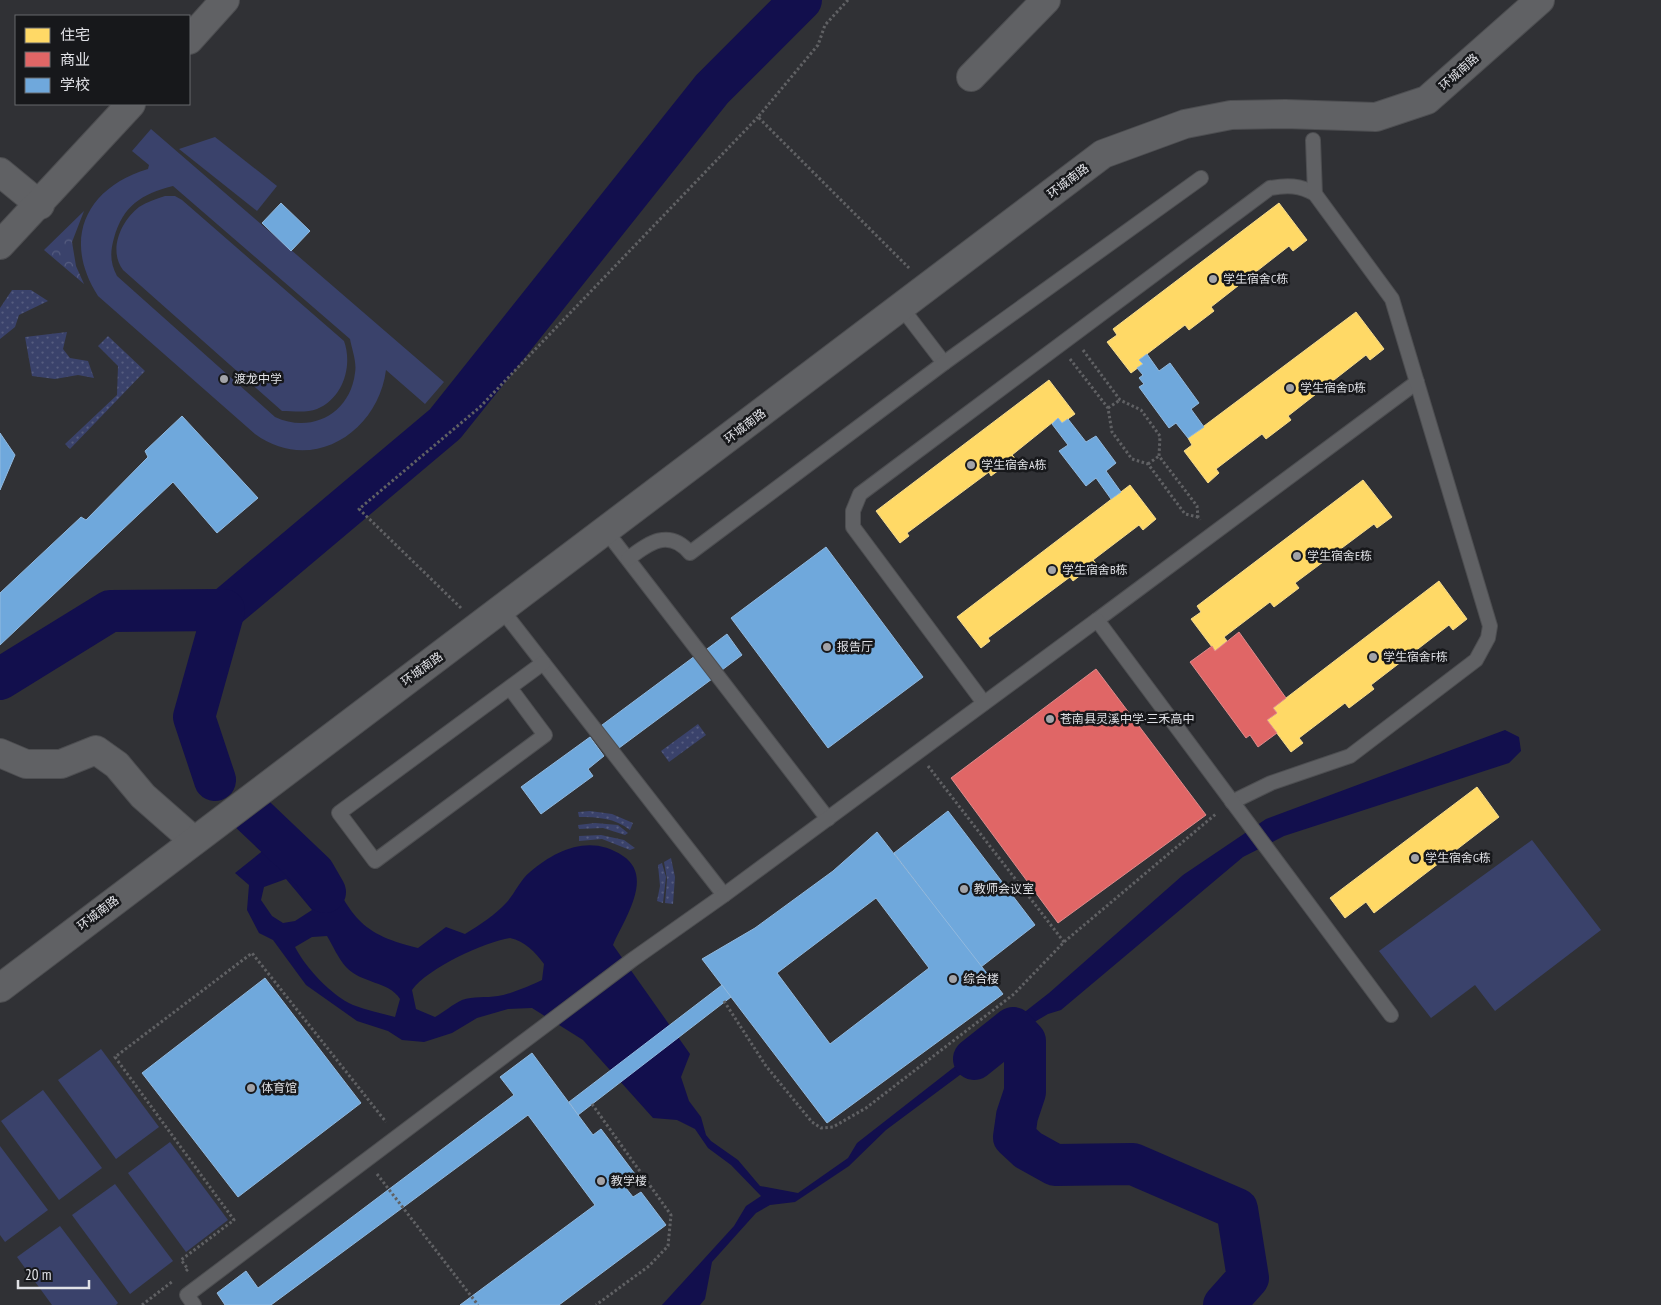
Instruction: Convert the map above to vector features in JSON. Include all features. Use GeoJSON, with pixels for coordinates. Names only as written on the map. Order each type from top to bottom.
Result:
{"type":"FeatureCollection","features":[{"type":"Feature","properties":{"kind":"main road"},"geometry":{"type":"LineString","coordinates":[[190,39],[225,0]]}},
{"type":"Feature","properties":{"kind":"main road"},"geometry":{"type":"LineString","coordinates":[[971,77],[1046,0]]}},
{"type":"Feature","properties":{"kind":"main road","name":"环城南路"},"geometry":{"type":"LineString","coordinates":[[0,988],[193,840],[502,610],[1103,154],[1185,124],[1231,115],[1285,114],[1376,117],[1427,100],[1540,0]]}},
{"type":"Feature","properties":{"kind":"main road"},"geometry":{"type":"LineString","coordinates":[[0,245],[40,205],[130,105]]}},
{"type":"Feature","properties":{"kind":"main road"},"geometry":{"type":"LineString","coordinates":[[0,172],[40,205]]}},
{"type":"Feature","properties":{"kind":"main road"},"geometry":{"type":"LineString","coordinates":[[0,753],[26,764],[61,764],[96,750],[117,765],[143,796],[193,840]]}},
{"type":"Feature","properties":{"kind":"lane"},"geometry":{"type":"LineString","coordinates":[[1313,140],[1315,194]]}},
{"type":"Feature","properties":{"kind":"lane"},"geometry":{"type":"LineString","coordinates":[[628,559],[645,546],[665,539],[682,544],[690,552],[944,363],[1200,178]]}},
{"type":"Feature","properties":{"kind":"lane"},"geometry":{"type":"LineString","coordinates":[[984,703],[853,527],[854,511],[860,494],[1270,188],[1291,186],[1304,188],[1315,194],[1392,300],[1490,626],[1488,638],[1476,660],[1350,756],[1271,783],[1232,802]]}},
{"type":"Feature","properties":{"kind":"lane"},"geometry":{"type":"LineString","coordinates":[[902,307],[944,363]]}},
{"type":"Feature","properties":{"kind":"lane"},"geometry":{"type":"LineString","coordinates":[[194,1305],[187,1295],[397,1136],[632,960],[724,896],[1417,382]]}},
{"type":"Feature","properties":{"kind":"lane"},"geometry":{"type":"LineString","coordinates":[[606,531],[828,819]]}},
{"type":"Feature","properties":{"kind":"lane"},"geometry":{"type":"LineString","coordinates":[[502,610],[724,896]]}},
{"type":"Feature","properties":{"kind":"lane"},"geometry":{"type":"LineString","coordinates":[[1096,620],[1391,1015]]}},
{"type":"Feature","properties":{"kind":"lane"},"geometry":{"type":"LineString","coordinates":[[510,688],[545,735],[375,861],[339,813],[543,663]]}},
{"type":"Feature","properties":{"kind":"path"},"geometry":{"type":"LineString","coordinates":[[480,626],[359,509],[480,407],[758,117],[818,45],[825,25],[848,0]]}},
{"type":"Feature","properties":{"kind":"path"},"geometry":{"type":"LineString","coordinates":[[758,117],[929,287]]}},
{"type":"Feature","properties":{"kind":"path"},"geometry":{"type":"LineString","coordinates":[[1072,335],[1120,400],[1141,410],[1160,436],[1159,456],[1197,506],[1198,517],[1211,535]]}},
{"type":"Feature","properties":{"kind":"path"},"geometry":{"type":"LineString","coordinates":[[1059,345],[1108,408],[1112,432],[1132,459],[1148,464],[1185,514],[1198,517]]}},
{"type":"Feature","properties":{"kind":"path"},"geometry":{"type":"LineString","coordinates":[[1108,408],[1120,400]]}},
{"type":"Feature","properties":{"kind":"path"},"geometry":{"type":"LineString","coordinates":[[1148,464],[1159,456]]}},
{"type":"Feature","properties":{"kind":"path"},"geometry":{"type":"LineString","coordinates":[[918,753],[1064,942]]}},
{"type":"Feature","properties":{"kind":"path"},"geometry":{"type":"LineString","coordinates":[[724,1001],[766,1066],[812,1122],[821,1128],[833,1127],[866,1108],[1014,994],[1064,942],[1232,802]]}},
{"type":"Feature","properties":{"kind":"path"},"geometry":{"type":"LineString","coordinates":[[142,1305],[188,1269],[181,1260],[234,1220],[114,1057],[252,953],[397,1136]]}},
{"type":"Feature","properties":{"kind":"path"},"geometry":{"type":"LineString","coordinates":[[592,1104],[671,1215],[671,1231],[668,1246],[649,1266],[596,1305]]}},
{"type":"Feature","properties":{"kind":"path"},"geometry":{"type":"LineString","coordinates":[[366,1160],[478,1305]]}},
{"type":"Feature","properties":{"kind":"green space"},"geometry":{"type":"Polygon","coordinates":[[[151,129],[444,382],[425,404],[386,370],[380,393],[370,412],[356,429],[338,441],[319,448],[298,450],[276,446],[255,434],[98,296],[87,275],[82,255],[81,236],[86,219],[95,203],[109,189],[126,178],[148,169],[149,165],[132,151],[151,129]],[[173,186],[152,193],[135,203],[128,210],[118,227],[111,253],[113,267],[117,276],[275,417],[289,422],[302,423],[327,417],[337,409],[345,400],[352,387],[355,373],[355,360],[350,339],[173,186]]]}},
{"type":"Feature","properties":{"kind":"green space"},"geometry":{"type":"Polygon","coordinates":[[[215,137],[277,186],[257,211],[179,149],[215,137]]]}},
{"type":"Feature","properties":{"kind":"green space"},"geometry":{"type":"Polygon","coordinates":[[[165,196],[175,196],[182,200],[344,341],[347,361],[344,380],[326,404],[309,411],[282,411],[123,270],[117,254],[117,245],[122,228],[139,207],[165,196]]]}},
{"type":"Feature","properties":{"kind":"green space"},"geometry":{"type":"Polygon","coordinates":[[[84,211],[72,242],[76,266],[84,284],[44,250],[84,211]]]}},
{"type":"Feature","properties":{"kind":"green space"},"geometry":{"type":"Polygon","coordinates":[[[12,290],[31,290],[48,301],[19,315],[15,327],[0,339],[0,308],[12,290]]]}},
{"type":"Feature","properties":{"kind":"green space"},"geometry":{"type":"Polygon","coordinates":[[[67,332],[63,349],[70,358],[88,361],[94,378],[78,375],[55,379],[32,376],[25,337],[67,332]]]}},
{"type":"Feature","properties":{"kind":"green space"},"geometry":{"type":"Polygon","coordinates":[[[108,336],[145,371],[70,449],[65,444],[117,395],[118,366],[98,346],[108,336]]]}},
{"type":"Feature","properties":{"kind":"green space"},"geometry":{"type":"Polygon","coordinates":[[[698,724],[706,735],[669,762],[661,751],[698,724]]]}},
{"type":"Feature","properties":{"kind":"green space"},"geometry":{"type":"Polygon","coordinates":[[[590,811],[612,814],[633,823],[630,830],[612,821],[579,817],[578,812],[590,811]]]}},
{"type":"Feature","properties":{"kind":"green space"},"geometry":{"type":"Polygon","coordinates":[[[595,823],[618,825],[628,833],[625,835],[603,828],[579,829],[578,825],[595,823]]]}},
{"type":"Feature","properties":{"kind":"green space"},"geometry":{"type":"Polygon","coordinates":[[[601,835],[624,840],[635,848],[630,850],[602,839],[579,841],[579,836],[601,835]]]}},
{"type":"Feature","properties":{"kind":"green space"},"geometry":{"type":"Polygon","coordinates":[[[1532,840],[1601,930],[1495,1011],[1475,985],[1431,1018],[1379,951],[1532,840]]]}},
{"type":"Feature","properties":{"kind":"green space"},"geometry":{"type":"Polygon","coordinates":[[[671,858],[675,877],[673,904],[665,903],[667,879],[664,862],[671,858]]]}},
{"type":"Feature","properties":{"kind":"green space"},"geometry":{"type":"Polygon","coordinates":[[[662,863],[666,877],[663,903],[657,901],[660,886],[658,865],[662,863]]]}},
{"type":"Feature","properties":{"kind":"green space"},"geometry":{"type":"Polygon","coordinates":[[[101,1049],[159,1127],[116,1159],[58,1080],[101,1049]]]}},
{"type":"Feature","properties":{"kind":"green space"},"geometry":{"type":"Polygon","coordinates":[[[43,1090],[102,1168],[59,1200],[1,1121],[43,1090]]]}},
{"type":"Feature","properties":{"kind":"green space"},"geometry":{"type":"Polygon","coordinates":[[[170,1142],[228,1220],[186,1252],[128,1173],[170,1142]]]}},
{"type":"Feature","properties":{"kind":"green space"},"geometry":{"type":"Polygon","coordinates":[[[0,1146],[48,1210],[5,1242],[0,1235],[0,1146]]]}},
{"type":"Feature","properties":{"kind":"green space"},"geometry":{"type":"Polygon","coordinates":[[[115,1184],[173,1261],[130,1294],[72,1215],[115,1184]]]}},
{"type":"Feature","properties":{"kind":"green space"},"geometry":{"type":"Polygon","coordinates":[[[60,1226],[118,1303],[116,1305],[52,1305],[17,1257],[60,1226]]]}},
{"type":"Feature","properties":{"kind":"shaded area"},"geometry":{"type":"Polygon","coordinates":[[[1505,730],[1519,737],[1521,751],[1509,763],[1284,836],[1243,857],[1061,1010],[1048,1014],[1026,1027],[993,1054],[976,1063],[886,1130],[849,1166],[795,1202],[770,1205],[756,1213],[712,1262],[705,1299],[700,1305],[662,1305],[734,1226],[746,1206],[761,1196],[731,1165],[708,1148],[695,1129],[677,1120],[653,1118],[583,1040],[532,1008],[508,1009],[477,1018],[452,1033],[424,1042],[402,1040],[388,1031],[357,1021],[306,985],[273,940],[259,933],[247,910],[249,885],[235,873],[270,845],[299,850],[322,858],[356,917],[380,935],[418,948],[446,927],[465,934],[482,923],[507,902],[530,872],[551,857],[575,847],[587,845],[611,849],[623,856],[632,865],[636,875],[637,887],[629,912],[613,945],[690,1054],[681,1077],[689,1101],[701,1117],[706,1135],[711,1141],[738,1160],[760,1186],[798,1193],[848,1158],[857,1143],[1049,993],[1183,875],[1266,819],[1505,730]],[[286,879],[264,887],[261,900],[272,916],[283,923],[295,921],[312,910],[286,879]],[[327,936],[312,937],[295,947],[305,963],[328,988],[353,1005],[395,1017],[400,999],[395,993],[382,985],[352,973],[340,960],[327,936]],[[515,939],[499,940],[457,957],[430,973],[412,990],[416,1009],[435,1017],[462,1000],[502,995],[520,990],[542,980],[544,964],[533,951],[515,939]]]}},
{"type":"Feature","properties":{"kind":"building: 住宅","name":"学生宿舍C栋"},"geometry":{"type":"Polygon","coordinates":[[[1279,203],[1307,240],[1293,251],[1289,246],[1211,307],[1214,311],[1189,330],[1185,325],[1139,360],[1143,364],[1131,373],[1107,342],[1117,335],[1113,329],[1279,203]]]}},
{"type":"Feature","properties":{"kind":"building: 住宅","name":"学生宿舍D栋"},"geometry":{"type":"Polygon","coordinates":[[[1356,312],[1384,349],[1370,360],[1366,355],[1288,416],[1291,420],[1266,439],[1262,434],[1216,469],[1219,473],[1208,483],[1184,451],[1192,445],[1188,438],[1356,312]]]}},
{"type":"Feature","properties":{"kind":"building: 住宅","name":"学生宿舍A栋"},"geometry":{"type":"Polygon","coordinates":[[[1049,380],[1075,414],[1062,423],[1058,418],[1012,455],[1015,458],[991,476],[989,472],[907,533],[909,536],[900,543],[876,511],[1049,380]]]}},
{"type":"Feature","properties":{"kind":"building: 住宅","name":"学生宿舍E栋"},"geometry":{"type":"Polygon","coordinates":[[[1363,480],[1392,517],[1377,528],[1374,524],[1295,583],[1299,588],[1274,607],[1270,602],[1224,637],[1227,641],[1215,651],[1191,619],[1201,612],[1197,606],[1363,480]]]}},
{"type":"Feature","properties":{"kind":"building: 住宅","name":"学生宿舍B栋"},"geometry":{"type":"Polygon","coordinates":[[[1130,485],[1156,519],[1143,530],[1139,525],[1093,560],[1096,563],[1073,581],[1070,577],[988,638],[990,641],[981,648],[957,617],[1130,485]]]}},
{"type":"Feature","properties":{"kind":"building: 住宅","name":"学生宿舍F栋"},"geometry":{"type":"Polygon","coordinates":[[[1439,581],[1467,619],[1453,630],[1449,625],[1371,685],[1374,689],[1349,708],[1345,703],[1299,738],[1303,743],[1291,752],[1267,720],[1277,713],[1273,708],[1439,581]]]}},
{"type":"Feature","properties":{"kind":"building: 住宅","name":"学生宿舍G栋"},"geometry":{"type":"Polygon","coordinates":[[[1477,787],[1499,817],[1374,913],[1366,902],[1345,918],[1330,898],[1477,787]]]}},
{"type":"Feature","properties":{"kind":"building: 商业"},"geometry":{"type":"Polygon","coordinates":[[[1239,632],[1286,698],[1273,708],[1277,713],[1267,720],[1277,733],[1258,747],[1250,735],[1246,738],[1190,662],[1212,646],[1215,651],[1239,632]]]}},
{"type":"Feature","properties":{"kind":"building: 商业"},"geometry":{"type":"Polygon","coordinates":[[[1096,669],[1206,815],[1058,923],[951,778],[1096,669]]]}},
{"type":"Feature","properties":{"kind":"building: 学校"},"geometry":{"type":"Polygon","coordinates":[[[281,203],[310,231],[291,251],[262,223],[281,203]]]}},
{"type":"Feature","properties":{"kind":"building: 学校"},"geometry":{"type":"Polygon","coordinates":[[[1147,354],[1159,371],[1170,363],[1199,403],[1191,409],[1204,427],[1188,438],[1176,423],[1169,428],[1139,387],[1144,384],[1139,378],[1143,375],[1137,368],[1143,364],[1139,360],[1147,354]]]}},
{"type":"Feature","properties":{"kind":"building: 学校"},"geometry":{"type":"Polygon","coordinates":[[[182,416],[258,498],[217,533],[173,482],[0,645],[0,593],[81,517],[86,520],[148,457],[145,451],[182,416]]]}},
{"type":"Feature","properties":{"kind":"building: 学校"},"geometry":{"type":"Polygon","coordinates":[[[1058,418],[1062,423],[1068,419],[1086,442],[1096,436],[1116,463],[1106,471],[1121,492],[1111,499],[1096,478],[1086,486],[1059,451],[1068,445],[1052,424],[1058,418]]]}},
{"type":"Feature","properties":{"kind":"building: 学校"},"geometry":{"type":"Polygon","coordinates":[[[0,433],[15,455],[0,490],[0,433]]]}},
{"type":"Feature","properties":{"kind":"building: 学校","name":"报告厅"},"geometry":{"type":"Polygon","coordinates":[[[826,547],[923,677],[828,748],[731,618],[826,547]]]}},
{"type":"Feature","properties":{"kind":"building: 学校"},"geometry":{"type":"Polygon","coordinates":[[[727,634],[742,655],[722,670],[707,649],[727,634]]]}},
{"type":"Feature","properties":{"kind":"building: 学校"},"geometry":{"type":"Polygon","coordinates":[[[699,653],[716,676],[615,751],[598,728],[699,653]]]}},
{"type":"Feature","properties":{"kind":"building: 学校"},"geometry":{"type":"Polygon","coordinates":[[[590,737],[604,756],[588,769],[593,776],[541,814],[521,787],[590,737]]]}},
{"type":"Feature","properties":{"kind":"building: 学校","name":"教师会议室"},"geometry":{"type":"Polygon","coordinates":[[[948,811],[1035,925],[981,967],[894,853],[948,811]]]}},
{"type":"Feature","properties":{"kind":"building: 学校","name":"综合楼"},"geometry":{"type":"Polygon","coordinates":[[[877,832],[1003,994],[827,1123],[702,959],[755,928],[833,871],[877,832]],[[876,898],[777,973],[830,1044],[929,968],[876,898]]]}},
{"type":"Feature","properties":{"kind":"building: 学校","name":"体育馆"},"geometry":{"type":"Polygon","coordinates":[[[265,978],[361,1103],[238,1197],[142,1073],[265,978]]]}},
{"type":"Feature","properties":{"kind":"building: 学校"},"geometry":{"type":"Polygon","coordinates":[[[722,985],[731,997],[578,1115],[569,1102],[722,985]]]}},
{"type":"Feature","properties":{"kind":"building: 学校","name":"教学楼"},"geometry":{"type":"Polygon","coordinates":[[[532,1053],[593,1135],[601,1129],[635,1174],[622,1183],[633,1197],[641,1192],[666,1225],[559,1305],[460,1305],[595,1205],[528,1115],[271,1305],[225,1305],[217,1293],[246,1271],[258,1288],[514,1095],[500,1077],[532,1053]]]}},
{"type":"Feature","properties":{"kind":"waterway"},"geometry":{"type":"LineString","coordinates":[[224,610],[445,424],[712,89],[801,0]]}},
{"type":"Feature","properties":{"kind":"waterway"},"geometry":{"type":"LineString","coordinates":[[0,679],[110,611],[224,610],[194,717],[215,780]]}},
{"type":"Feature","properties":{"kind":"waterway"},"geometry":{"type":"LineString","coordinates":[[252,814],[314,873],[325,892]]}},
{"type":"Feature","properties":{"kind":"waterway"},"geometry":{"type":"LineString","coordinates":[[974,1059],[1013,1028],[1025,1041],[1025,1092],[1017,1116],[1014,1137],[1028,1150],[1055,1165],[1133,1164],[1237,1209],[1248,1278],[1224,1305]]}},
{"type":"Feature","properties":{"kind":"place","name":"学生宿舍C栋"},"geometry":{"type":"Point","coordinates":[1213,279]}},
{"type":"Feature","properties":{"kind":"place","name":"渡龙中学"},"geometry":{"type":"Point","coordinates":[224,379]}},
{"type":"Feature","properties":{"kind":"place","name":"学生宿舍D栋"},"geometry":{"type":"Point","coordinates":[1290,388]}},
{"type":"Feature","properties":{"kind":"place","name":"学生宿舍A栋"},"geometry":{"type":"Point","coordinates":[971,465]}},
{"type":"Feature","properties":{"kind":"place","name":"学生宿舍E栋"},"geometry":{"type":"Point","coordinates":[1297,556]}},
{"type":"Feature","properties":{"kind":"place","name":"学生宿舍B栋"},"geometry":{"type":"Point","coordinates":[1052,570]}},
{"type":"Feature","properties":{"kind":"place","name":"报告厅"},"geometry":{"type":"Point","coordinates":[827,647]}},
{"type":"Feature","properties":{"kind":"place","name":"学生宿舍F栋"},"geometry":{"type":"Point","coordinates":[1373,657]}},
{"type":"Feature","properties":{"kind":"place","name":"苍南县灵溪中学·三禾高中"},"geometry":{"type":"Point","coordinates":[1050,719]}},
{"type":"Feature","properties":{"kind":"place","name":"学生宿舍G栋"},"geometry":{"type":"Point","coordinates":[1415,858]}},
{"type":"Feature","properties":{"kind":"place","name":"教师会议室"},"geometry":{"type":"Point","coordinates":[964,889]}},
{"type":"Feature","properties":{"kind":"place","name":"综合楼"},"geometry":{"type":"Point","coordinates":[953,979]}},
{"type":"Feature","properties":{"kind":"place","name":"体育馆"},"geometry":{"type":"Point","coordinates":[251,1088]}},
{"type":"Feature","properties":{"kind":"place","name":"教学楼"},"geometry":{"type":"Point","coordinates":[601,1181]}}]}
